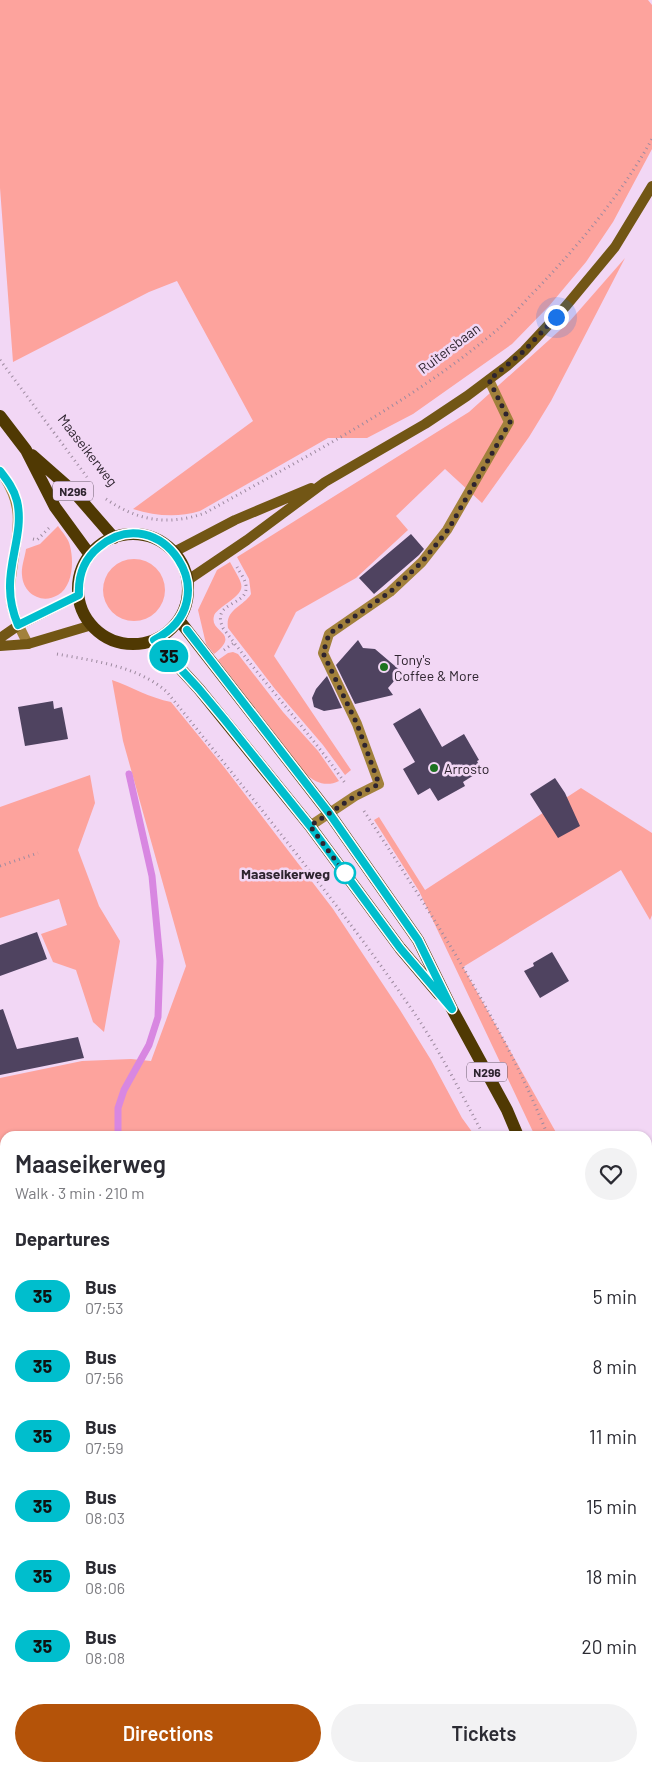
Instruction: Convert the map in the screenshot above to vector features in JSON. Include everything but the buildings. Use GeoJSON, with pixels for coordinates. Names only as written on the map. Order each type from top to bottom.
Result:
{"type":"FeatureCollection","features":[{"type":"Feature","properties":{"kind":"main road","name":"N296"},"geometry":{"type":"LineString","coordinates":[[0,416],[26,450],[55,507],[90,555]]}},
{"type":"Feature","properties":{"kind":"main road","name":"N296"},"geometry":{"type":"LineString","coordinates":[[26,450],[74,492],[114,538]]}},
{"type":"Feature","properties":{"kind":"main road"},"geometry":{"type":"LineString","coordinates":[[133,534],[142,535],[161,542],[174,552],[182,563],[188,580],[187,601],[179,620],[168,632],[154,640],[138,644],[121,642],[105,636],[92,625],[83,610],[79,595],[80,576],[82,568],[90,555],[101,544],[114,538],[133,534]]}},
{"type":"Feature","properties":{"kind":"main road","name":"N296"},"geometry":{"type":"LineString","coordinates":[[179,620],[329,813],[418,940],[452,1009],[508,1110],[516,1131]]}},
{"type":"Feature","properties":{"kind":"main road","name":"N296"},"geometry":{"type":"LineString","coordinates":[[154,640],[199,689],[310,826],[400,948],[452,1009]]}},
{"type":"Feature","properties":{"kind":"street"},"geometry":{"type":"LineString","coordinates":[[188,580],[247,540],[326,482],[425,424],[489,380],[524,351],[566,306],[615,247],[652,186]]}},
{"type":"Feature","properties":{"kind":"street"},"geometry":{"type":"LineString","coordinates":[[310,826],[355,796],[379,784],[357,724],[323,653],[329,634],[390,592],[422,562],[448,530],[510,422],[489,380]]}},
{"type":"Feature","properties":{"kind":"street"},"geometry":{"type":"LineString","coordinates":[[0,471],[9,482],[16,499],[18,518],[17,539],[10,588],[12,606],[18,625],[28,644]]}},
{"type":"Feature","properties":{"kind":"street"},"geometry":{"type":"LineString","coordinates":[[174,552],[235,520],[326,482]]}},
{"type":"Feature","properties":{"kind":"street"},"geometry":{"type":"LineString","coordinates":[[0,638],[18,625],[79,595]]}},
{"type":"Feature","properties":{"kind":"street"},"geometry":{"type":"LineString","coordinates":[[0,646],[28,644],[92,625]]}},
{"type":"Feature","properties":{"kind":"path","name":"Ruitersbaan"},"geometry":{"type":"LineString","coordinates":[[205,513],[367,422],[419,388],[498,329],[560,264],[602,216],[652,139]]}},
{"type":"Feature","properties":{"kind":"path","name":"Maaseikerweg"},"geometry":{"type":"LineString","coordinates":[[0,360],[90,482]]}},
{"type":"Feature","properties":{"kind":"path","name":"Maaseikerweg"},"geometry":{"type":"LineString","coordinates":[[105,498],[132,514],[155,520],[179,520],[205,513]]}},
{"type":"Feature","properties":{"kind":"path"},"geometry":{"type":"LineString","coordinates":[[17,539],[37,540],[50,527]]}},
{"type":"Feature","properties":{"kind":"path"},"geometry":{"type":"LineString","coordinates":[[237,567],[246,583],[246,590],[243,596],[222,611],[220,619],[223,628],[275,696],[320,746],[418,893],[498,1030],[532,1098],[546,1131]]}},
{"type":"Feature","properties":{"kind":"path"},"geometry":{"type":"LineString","coordinates":[[70,657],[136,673],[152,680],[167,692],[343,916],[414,1014],[453,1077],[481,1131]]}},
{"type":"Feature","properties":{"kind":"path"},"geometry":{"type":"LineString","coordinates":[[0,866],[38,854]]}},
{"type":"Feature","properties":{"kind":"shaded area"},"geometry":{"type":"Polygon","coordinates":[[[0,0],[648,0],[652,5],[652,149],[613,222],[586,262],[549,306],[512,344],[413,414],[367,438],[328,438],[200,511],[175,515],[158,515],[133,509],[253,421],[177,281],[149,292],[13,362],[0,188],[0,0]]]}},
{"type":"Feature","properties":{"kind":"shaded area"},"geometry":{"type":"Polygon","coordinates":[[[625,258],[551,401],[529,437],[482,503],[445,469],[396,516],[408,530],[356,578],[296,612],[274,656],[351,770],[345,775],[228,628],[229,616],[251,594],[249,579],[237,557],[469,412],[569,322],[625,258]]]}},
{"type":"Feature","properties":{"kind":"shaded area"},"geometry":{"type":"Polygon","coordinates":[[[58,526],[67,538],[70,546],[72,559],[71,573],[67,586],[58,595],[52,598],[39,598],[29,592],[23,581],[22,569],[26,549],[40,544],[58,526]]]}},
{"type":"Feature","properties":{"kind":"shaded area"},"geometry":{"type":"Polygon","coordinates":[[[128,559],[140,559],[156,568],[163,578],[165,590],[163,602],[156,612],[140,621],[128,621],[117,616],[108,607],[103,596],[103,584],[108,573],[117,564],[128,559]]]}},
{"type":"Feature","properties":{"kind":"shaded area"},"geometry":{"type":"Polygon","coordinates":[[[230,562],[239,578],[241,587],[240,592],[236,596],[216,612],[214,622],[223,633],[225,641],[222,647],[214,654],[206,644],[198,610],[217,570],[230,562]]]}},
{"type":"Feature","properties":{"kind":"shaded area"},"geometry":{"type":"Polygon","coordinates":[[[233,652],[238,654],[283,712],[318,751],[339,781],[330,784],[321,783],[313,780],[306,774],[218,660],[233,652]]]}},
{"type":"Feature","properties":{"kind":"shaded area"},"geometry":{"type":"Polygon","coordinates":[[[112,680],[171,702],[224,767],[333,909],[400,1010],[471,1131],[0,1131],[0,1078],[82,1061],[131,1059],[151,1061],[186,966],[123,741],[112,680]]]}},
{"type":"Feature","properties":{"kind":"shaded area"},"geometry":{"type":"Polygon","coordinates":[[[90,775],[95,803],[78,850],[99,906],[120,941],[104,1032],[93,1022],[76,970],[53,962],[41,934],[67,925],[59,899],[0,918],[0,807],[90,775]]]}},
{"type":"Feature","properties":{"kind":"shaded area"},"geometry":{"type":"Polygon","coordinates":[[[581,788],[652,833],[652,915],[650,920],[621,870],[463,967],[555,1131],[533,1131],[419,891],[374,820],[379,817],[425,890],[581,788]]]}},
{"type":"Feature","properties":{"kind":"waterway"},"geometry":{"type":"LineString","coordinates":[[118,1131],[118,1108],[124,1090],[149,1045],[158,1017],[160,961],[152,876],[129,774]]}},
{"type":"Feature","properties":{"kind":"bus line","name":"35"},"geometry":{"type":"LineString","coordinates":[[0,471],[13,490],[18,508],[17,539],[10,580],[10,596],[18,625],[79,595],[78,585],[82,568],[90,555],[101,544],[114,538],[133,534],[151,537],[168,546],[182,563],[186,572],[188,580],[187,601],[179,620],[168,632],[154,640],[188,676],[224,719],[310,826],[400,948],[452,1009],[418,940],[329,813],[187,630]]}},
{"type":"Feature","properties":{"kind":"place","name":"Tony's Coffee & More"},"geometry":{"type":"Point","coordinates":[384,667]}},
{"type":"Feature","properties":{"kind":"place","name":"Arrosto"},"geometry":{"type":"Point","coordinates":[434,768]}},
{"type":"Feature","properties":{"kind":"place","name":"Maaseikerweg"},"geometry":{"type":"Point","coordinates":[345,873]}},
{"type":"Feature","properties":{"kind":"route"},"geometry":{"type":"LineString","coordinates":[[345,873],[350,880],[310,826],[355,796],[379,784],[357,724],[323,653],[329,634],[390,592],[422,562],[448,530],[510,422],[489,380],[524,351],[556,317]]}}]}
